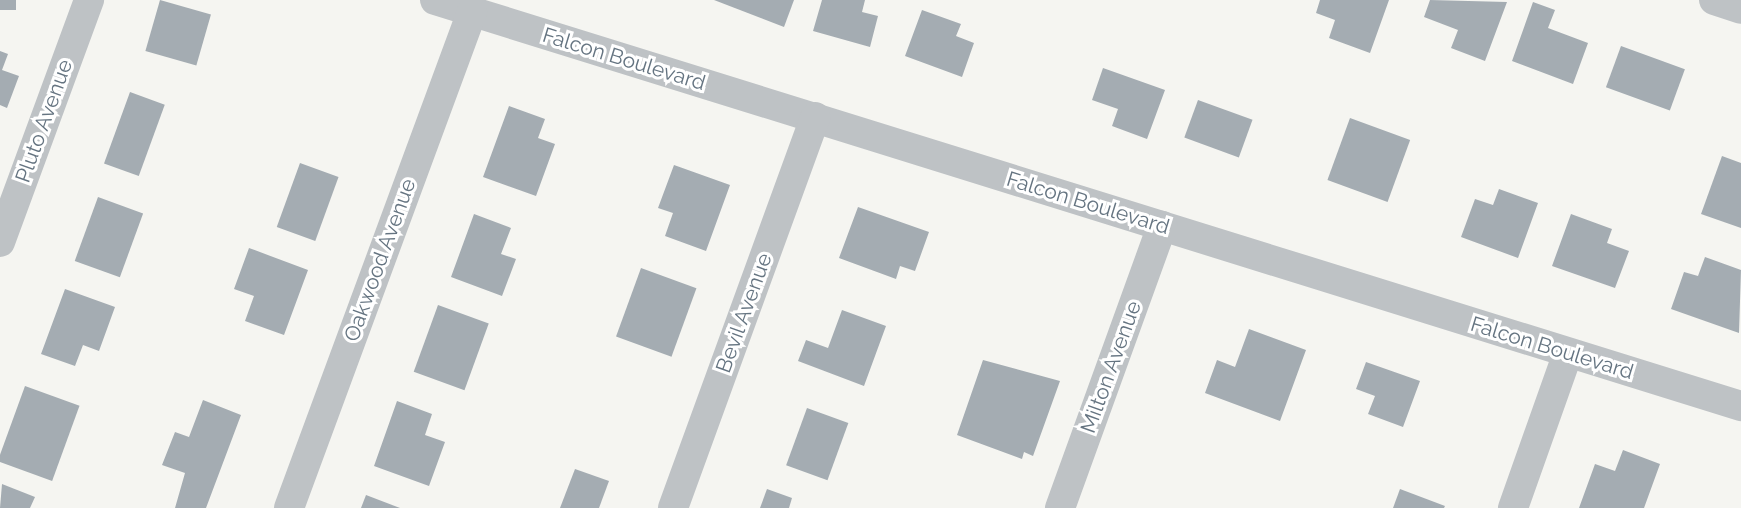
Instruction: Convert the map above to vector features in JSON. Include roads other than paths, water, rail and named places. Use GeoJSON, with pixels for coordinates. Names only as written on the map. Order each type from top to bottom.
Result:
{"type":"FeatureCollection","features":[{"type":"Feature","properties":{"kind":"street","name":"Pluto Avenue"},"geometry":{"type":"LineString","coordinates":[[0,242],[89,0]]}},
{"type":"Feature","properties":{"kind":"street","name":"Falcon Boulevard"},"geometry":{"type":"LineString","coordinates":[[435,0],[1741,406]]}},
{"type":"Feature","properties":{"kind":"street"},"geometry":{"type":"LineString","coordinates":[[1714,0],[1741,9]]}},
{"type":"Feature","properties":{"kind":"street","name":"Oakwood Avenue"},"geometry":{"type":"LineString","coordinates":[[289,508],[472,12]]}},
{"type":"Feature","properties":{"kind":"street","name":"Bevil Avenue"},"geometry":{"type":"LineString","coordinates":[[673,508],[815,117]]}},
{"type":"Feature","properties":{"kind":"street","name":"Milton Avenue"},"geometry":{"type":"LineString","coordinates":[[1060,508],[1162,226]]}},
{"type":"Feature","properties":{"kind":"street"},"geometry":{"type":"LineString","coordinates":[[1513,508],[1568,353]]}}]}
